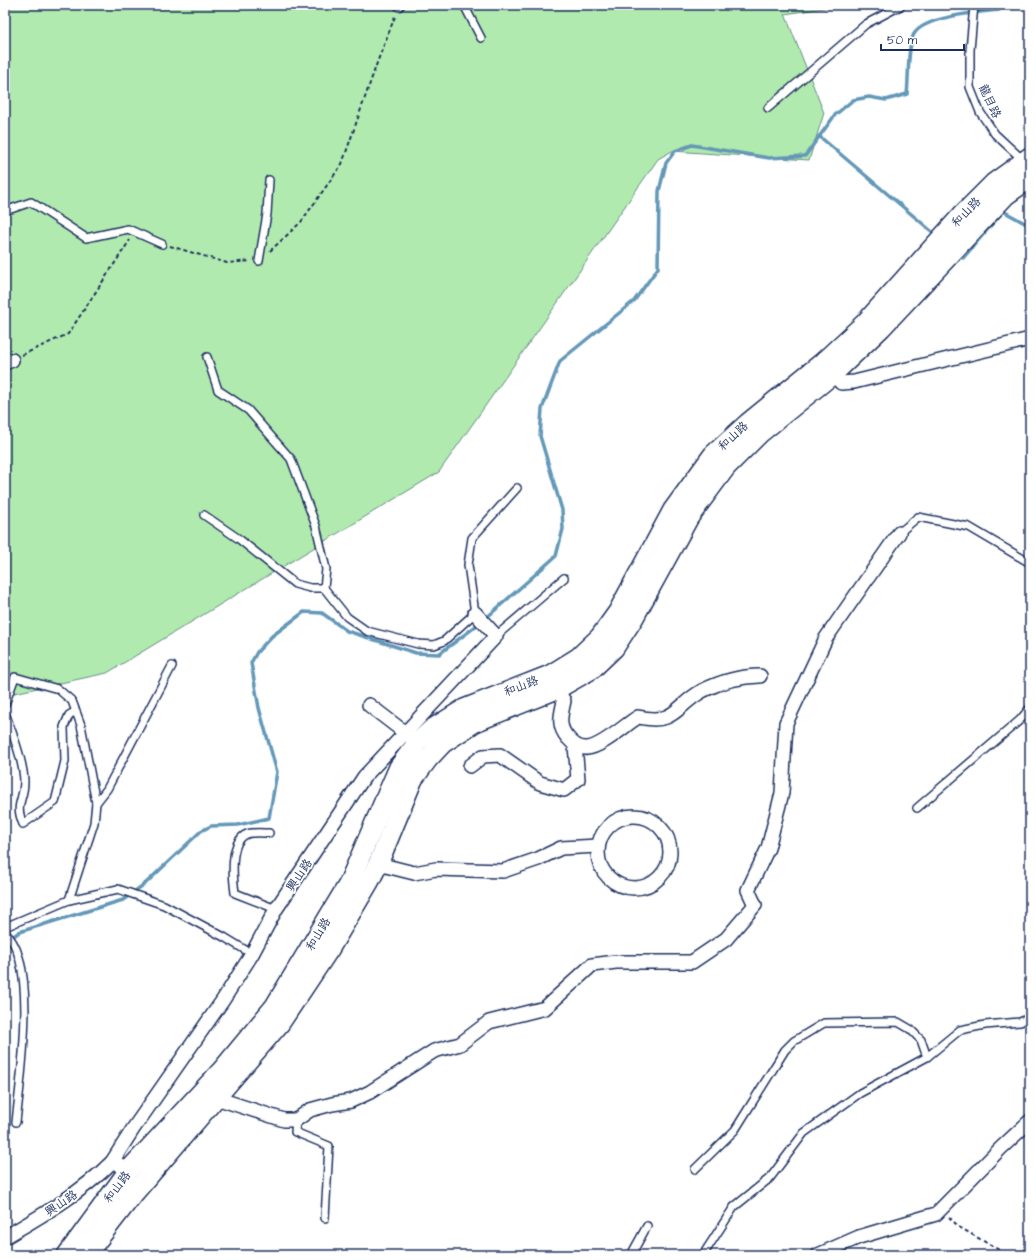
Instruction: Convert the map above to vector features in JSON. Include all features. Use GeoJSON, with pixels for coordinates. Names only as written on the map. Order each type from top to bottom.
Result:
{"type":"FeatureCollection","features":[{"type":"Feature","properties":{"kind":"main road","name":"和山路"},"geometry":{"type":"LineString","coordinates":[[67,1255],[129,1170],[222,1070],[275,1006],[348,885],[412,738],[432,729],[464,709],[550,675],[579,657],[600,636],[618,612],[673,510],[713,455],[748,423],[823,362],[865,323],[962,215],[994,183],[1028,161]]}},
{"type":"Feature","properties":{"kind":"main road","name":"和山路"},"geometry":{"type":"LineString","coordinates":[[86,1255],[134,1193],[280,1023],[330,948],[378,864],[413,778],[443,743],[475,722],[558,689],[592,669],[614,648],[633,619],[688,517],[726,467],[760,433],[833,374],[881,328],[1006,195],[1030,178]]}},
{"type":"Feature","properties":{"kind":"street"},"geometry":{"type":"LineString","coordinates":[[833,374],[841,383],[854,382],[1030,339]]}},
{"type":"Feature","properties":{"kind":"street"},"geometry":{"type":"LineString","coordinates":[[216,1098],[284,1120],[296,1120],[310,1110],[351,1101],[370,1092],[434,1051],[460,1044],[489,1022],[545,1008],[592,965],[616,962],[692,962],[726,939],[755,905],[748,890],[768,848],[782,792],[786,723],[826,638],[898,533]]}},
{"type":"Feature","properties":{"kind":"street"},"geometry":{"type":"LineString","coordinates":[[475,613],[496,636]]}},
{"type":"Feature","properties":{"kind":"street","name":"興山路"},"geometry":{"type":"LineString","coordinates":[[5,1236],[52,1209],[94,1181],[112,1162],[133,1129],[223,1000],[252,954],[276,909],[364,777],[412,738],[496,636]]}},
{"type":"Feature","properties":{"kind":"street"},"geometry":{"type":"LineString","coordinates":[[575,746],[587,748],[602,742],[638,717],[650,720],[668,718],[702,692],[741,676],[760,676]]}},
{"type":"Feature","properties":{"kind":"street"},"geometry":{"type":"LineString","coordinates":[[470,766],[483,756],[500,755],[540,783],[564,790],[578,779],[575,746],[566,736],[560,721],[564,700],[558,689]]}},
{"type":"Feature","properties":{"kind":"street"},"geometry":{"type":"LineString","coordinates":[[369,704],[412,738]]}},
{"type":"Feature","properties":{"kind":"street"},"geometry":{"type":"LineString","coordinates":[[640,816],[653,821],[663,831],[669,844],[669,858],[664,871],[654,881],[641,887],[628,887],[614,882],[604,873],[598,860],[598,846],[603,833],[613,822],[626,817],[640,816]]}},
{"type":"Feature","properties":{"kind":"street"},"geometry":{"type":"LineString","coordinates":[[378,864],[414,873],[436,869],[503,871],[538,859],[560,848],[598,846]]}},
{"type":"Feature","properties":{"kind":"street"},"geometry":{"type":"LineString","coordinates":[[818,1255],[859,1237],[936,1214],[1001,1148],[1030,1121]]}},
{"type":"Feature","properties":{"kind":"street"},"geometry":{"type":"LineString","coordinates":[[112,1162],[129,1170]]}},
{"type":"Feature","properties":{"kind":"lane"},"geometry":{"type":"LineString","coordinates":[[464,5],[482,38]]}},
{"type":"Feature","properties":{"kind":"lane"},"geometry":{"type":"LineString","coordinates":[[768,108],[866,24],[902,5]]}},
{"type":"Feature","properties":{"kind":"lane"},"geometry":{"type":"LineString","coordinates":[[974,6],[988,5]]}},
{"type":"Feature","properties":{"kind":"lane","name":"龍目路"},"geometry":{"type":"LineString","coordinates":[[974,6],[970,50],[970,87],[980,112],[995,134],[1028,161]]}},
{"type":"Feature","properties":{"kind":"lane"},"geometry":{"type":"LineString","coordinates":[[259,261],[267,214],[268,180]]}},
{"type":"Feature","properties":{"kind":"lane"},"geometry":{"type":"LineString","coordinates":[[5,211],[31,202],[86,238],[128,229],[162,244]]}},
{"type":"Feature","properties":{"kind":"lane"},"geometry":{"type":"LineString","coordinates":[[207,357],[218,390],[248,410],[291,459],[316,526],[326,569],[324,588],[347,617],[367,631],[418,644],[434,645],[444,642],[475,613],[468,565],[472,538],[517,488]]}},
{"type":"Feature","properties":{"kind":"lane"},"geometry":{"type":"LineString","coordinates":[[204,515],[239,540],[295,584],[310,588],[324,588]]}},
{"type":"Feature","properties":{"kind":"lane"},"geometry":{"type":"LineString","coordinates":[[898,533],[918,517],[969,527],[1030,563]]}},
{"type":"Feature","properties":{"kind":"lane"},"geometry":{"type":"LineString","coordinates":[[496,636],[564,578]]}},
{"type":"Feature","properties":{"kind":"lane"},"geometry":{"type":"LineString","coordinates":[[96,803],[107,789],[172,666]]}},
{"type":"Feature","properties":{"kind":"lane"},"geometry":{"type":"LineString","coordinates":[[5,704],[15,677],[58,689],[72,701],[81,725],[96,803],[94,823],[69,900]]}},
{"type":"Feature","properties":{"kind":"lane"},"geometry":{"type":"LineString","coordinates":[[917,808],[1020,720],[1030,708]]}},
{"type":"Feature","properties":{"kind":"lane"},"geometry":{"type":"LineString","coordinates":[[5,712],[15,738],[24,782],[18,812],[23,824],[55,802],[65,761],[64,727],[70,715],[76,711]]}},
{"type":"Feature","properties":{"kind":"lane"},"geometry":{"type":"LineString","coordinates":[[269,833],[246,834],[236,844],[232,872],[235,893],[276,909]]}},
{"type":"Feature","properties":{"kind":"lane"},"geometry":{"type":"LineString","coordinates":[[5,927],[69,900],[118,890],[164,906],[224,937],[252,954]]}},
{"type":"Feature","properties":{"kind":"lane"},"geometry":{"type":"LineString","coordinates":[[5,933],[10,937],[19,958],[26,1008],[16,1122]]}},
{"type":"Feature","properties":{"kind":"lane"},"geometry":{"type":"LineString","coordinates":[[704,1255],[734,1207],[770,1178],[804,1133],[860,1093],[927,1057],[960,1030],[985,1025],[1020,1022],[1030,1018]]}},
{"type":"Feature","properties":{"kind":"lane"},"geometry":{"type":"LineString","coordinates":[[695,1169],[735,1130],[784,1050],[794,1041],[824,1023],[898,1022],[910,1029],[921,1040],[927,1057]]}},
{"type":"Feature","properties":{"kind":"lane"},"geometry":{"type":"LineString","coordinates":[[296,1120],[295,1132],[329,1146],[324,1218]]}},
{"type":"Feature","properties":{"kind":"lane"},"geometry":{"type":"LineString","coordinates":[[631,1255],[647,1226]]}},
{"type":"Feature","properties":{"kind":"path"},"geometry":{"type":"LineString","coordinates":[[162,244],[227,263],[259,261],[302,222],[342,164],[378,60],[400,6]]}},
{"type":"Feature","properties":{"kind":"path"},"geometry":{"type":"LineString","coordinates":[[8,362],[68,334],[129,240],[136,241]]}},
{"type":"Feature","properties":{"kind":"path"},"geometry":{"type":"LineString","coordinates":[[941,1210],[959,1227],[1008,1255]]}},
{"type":"Feature","properties":{"kind":"green space"},"geometry":{"type":"Polygon","coordinates":[[[5,5],[843,5],[785,14],[824,113],[809,160],[672,151],[658,159],[439,472],[107,673],[5,695],[5,5]]]}},
{"type":"Feature","properties":{"kind":"waterway"},"geometry":{"type":"LineString","coordinates":[[485,619],[556,556],[563,529],[562,510],[540,436],[542,409],[560,361],[634,301],[658,268],[659,191],[666,163],[675,151],[692,145],[769,158],[805,156],[835,115],[853,100],[869,97],[886,100],[907,94],[910,46],[914,34],[920,28],[929,23],[954,16],[999,10]]}},
{"type":"Feature","properties":{"kind":"waterway"},"geometry":{"type":"LineString","coordinates":[[819,136],[936,235]]}},
{"type":"Feature","properties":{"kind":"waterway"},"geometry":{"type":"LineString","coordinates":[[959,254],[963,258],[1003,211],[1030,226]]}},
{"type":"Feature","properties":{"kind":"waterway"},"geometry":{"type":"LineString","coordinates":[[5,943],[19,932],[123,900],[146,883],[201,831],[211,826],[238,825],[269,818],[277,772],[259,708],[251,663],[257,652],[272,636],[304,612],[322,613],[347,631],[416,653],[439,654],[480,623]]}}]}
